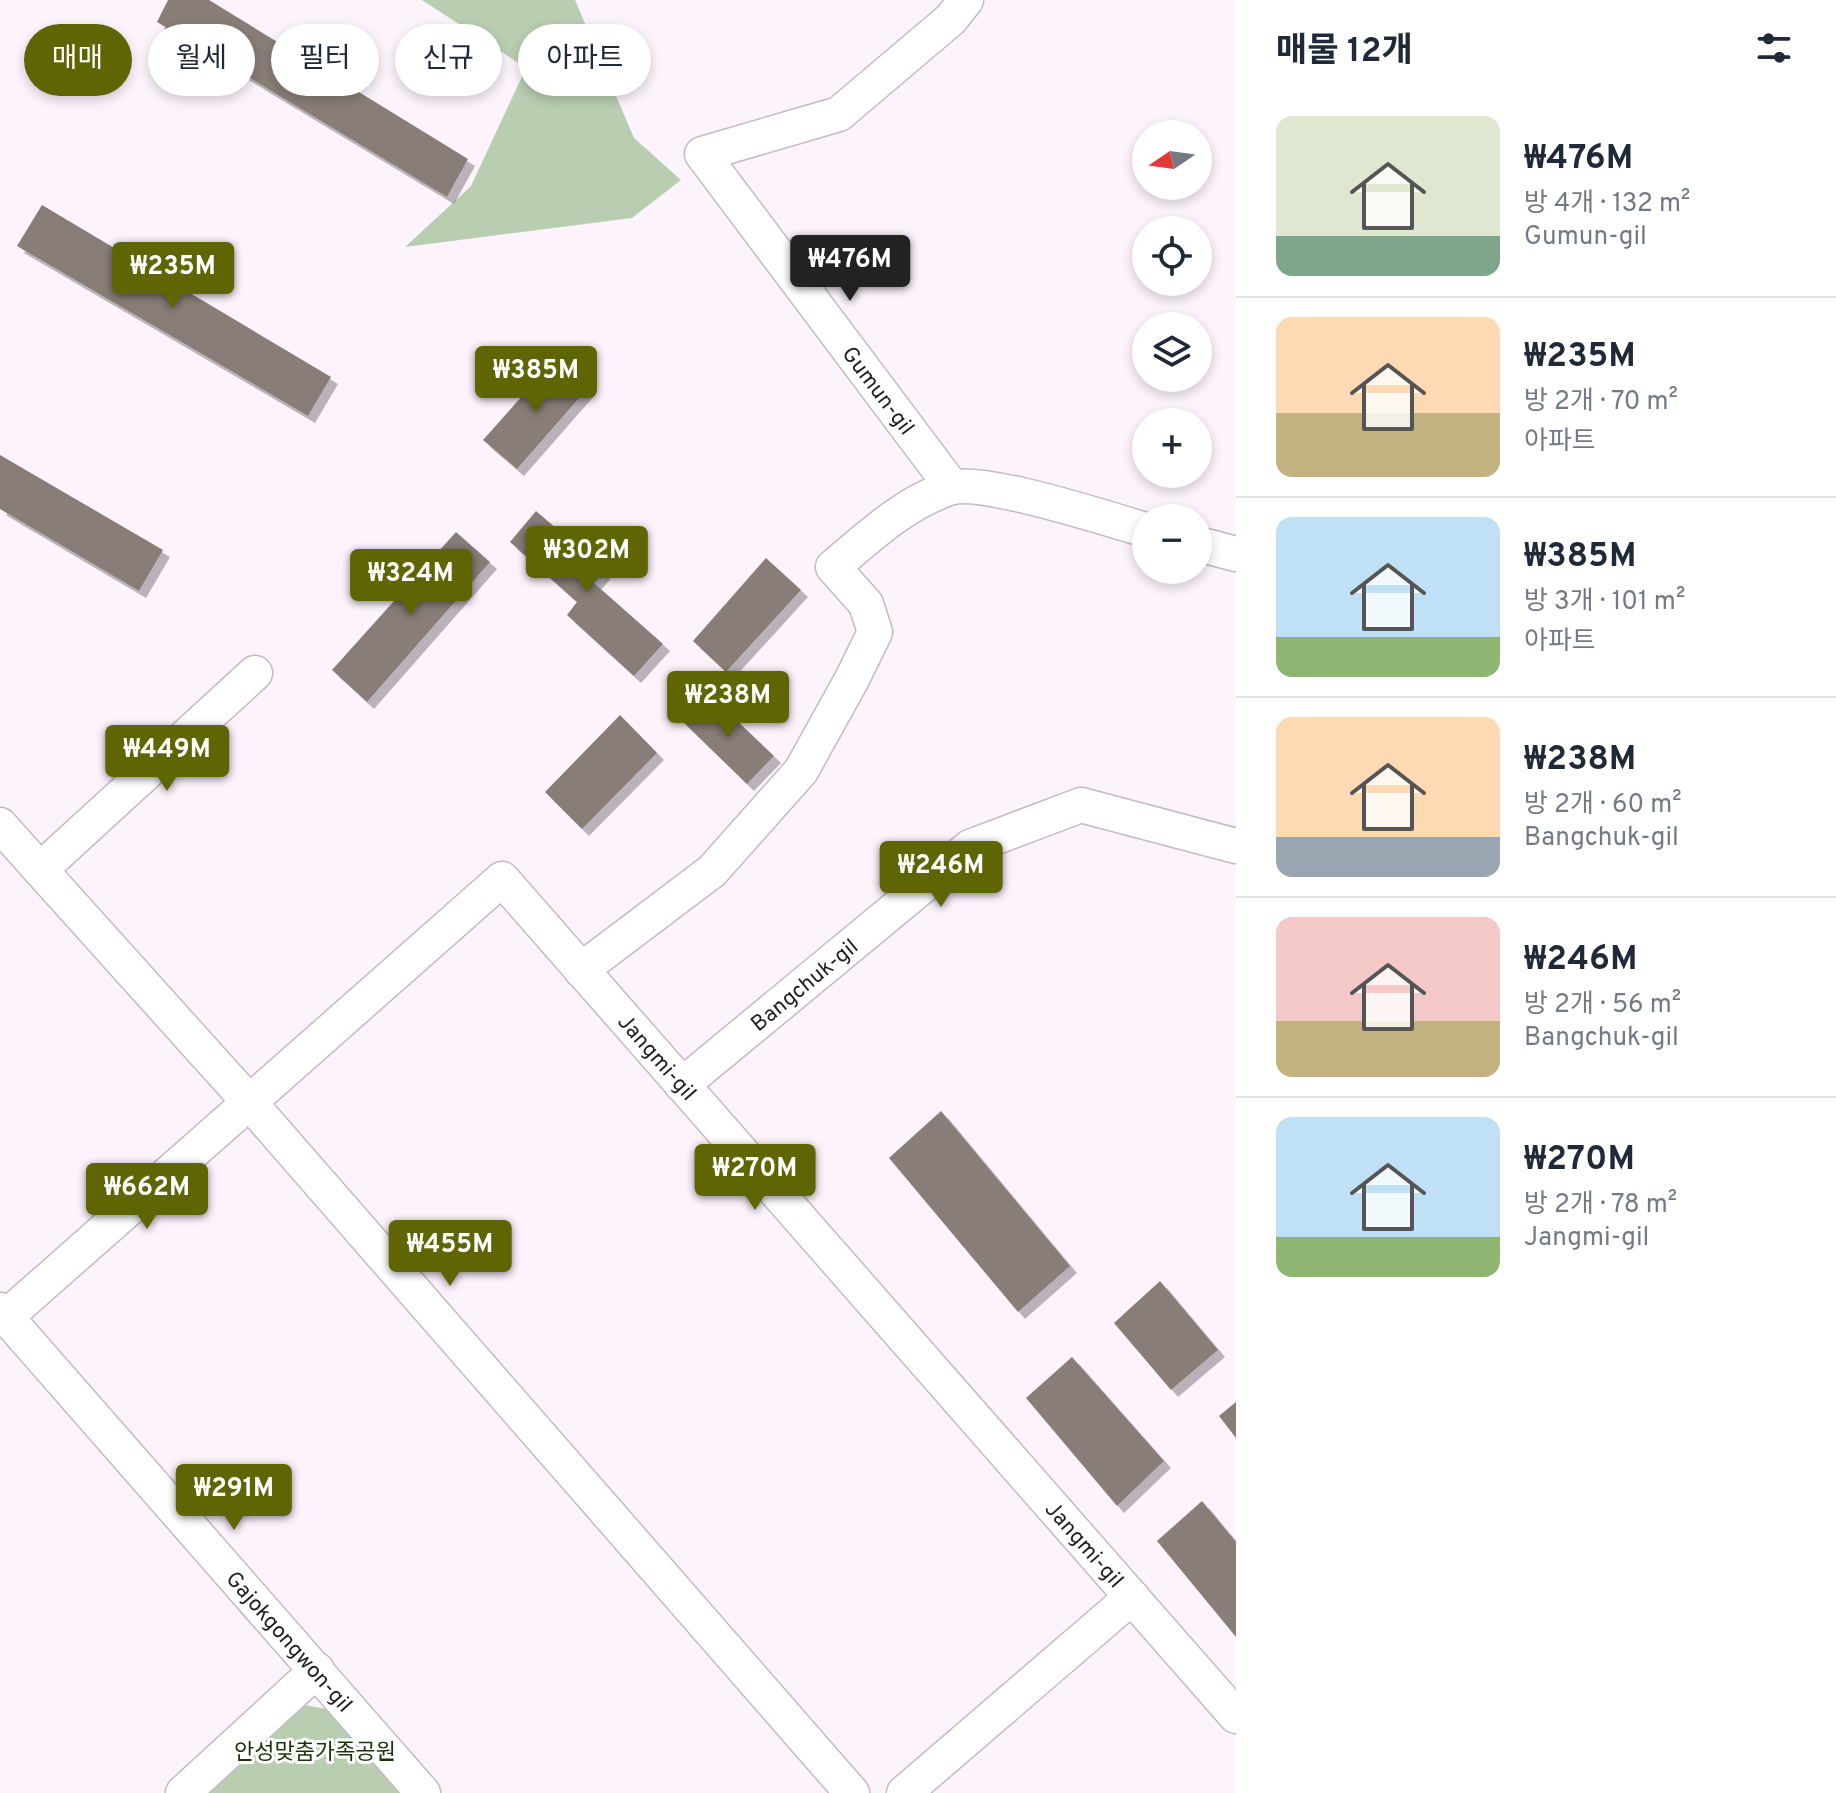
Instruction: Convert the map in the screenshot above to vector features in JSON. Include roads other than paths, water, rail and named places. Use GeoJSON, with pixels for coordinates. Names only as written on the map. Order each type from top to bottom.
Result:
{"type":"FeatureCollection","features":[{"type":"Feature","properties":{"kind":"street","name":"Gumun-gil"},"geometry":{"type":"LineString","coordinates":[[952,487],[702,154],[839,114],[951,19],[966,0]]}},
{"type":"Feature","properties":{"kind":"street"},"geometry":{"type":"LineString","coordinates":[[581,970],[712,871],[801,771],[875,632],[866,604],[833,567],[900,510],[952,487],[990,488],[1132,526]]}},
{"type":"Feature","properties":{"kind":"street"},"geometry":{"type":"LineString","coordinates":[[1212,548],[1236,554]]}},
{"type":"Feature","properties":{"kind":"street"},"geometry":{"type":"LineString","coordinates":[[40,870],[255,673]]}},
{"type":"Feature","properties":{"kind":"street","name":"Bangchuk-gil"},"geometry":{"type":"LineString","coordinates":[[682,1085],[970,847],[1081,805],[1236,846]]}},
{"type":"Feature","properties":{"kind":"street"},"geometry":{"type":"LineString","coordinates":[[0,825],[249,1102],[852,1793]]}},
{"type":"Feature","properties":{"kind":"street","name":"Jangmi-gil"},"geometry":{"type":"LineString","coordinates":[[249,1102],[502,879],[1236,1716]]}},
{"type":"Feature","properties":{"kind":"street"},"geometry":{"type":"LineString","coordinates":[[3,1313],[249,1102]]}},
{"type":"Feature","properties":{"kind":"street","name":"Gajokgongwon-gil"},"geometry":{"type":"LineString","coordinates":[[3,1313],[423,1793]]}},
{"type":"Feature","properties":{"kind":"street","name":"Jangmi-gil"},"geometry":{"type":"LineString","coordinates":[[904,1793],[1132,1597]]}},
{"type":"Feature","properties":{"kind":"street"},"geometry":{"type":"LineString","coordinates":[[183,1793],[317,1670]]}},
{"type":"Feature","properties":{"kind":"park label","name":"안성맞춤가족공원"},"geometry":{"type":"Point","coordinates":[315,1751]}}]}
